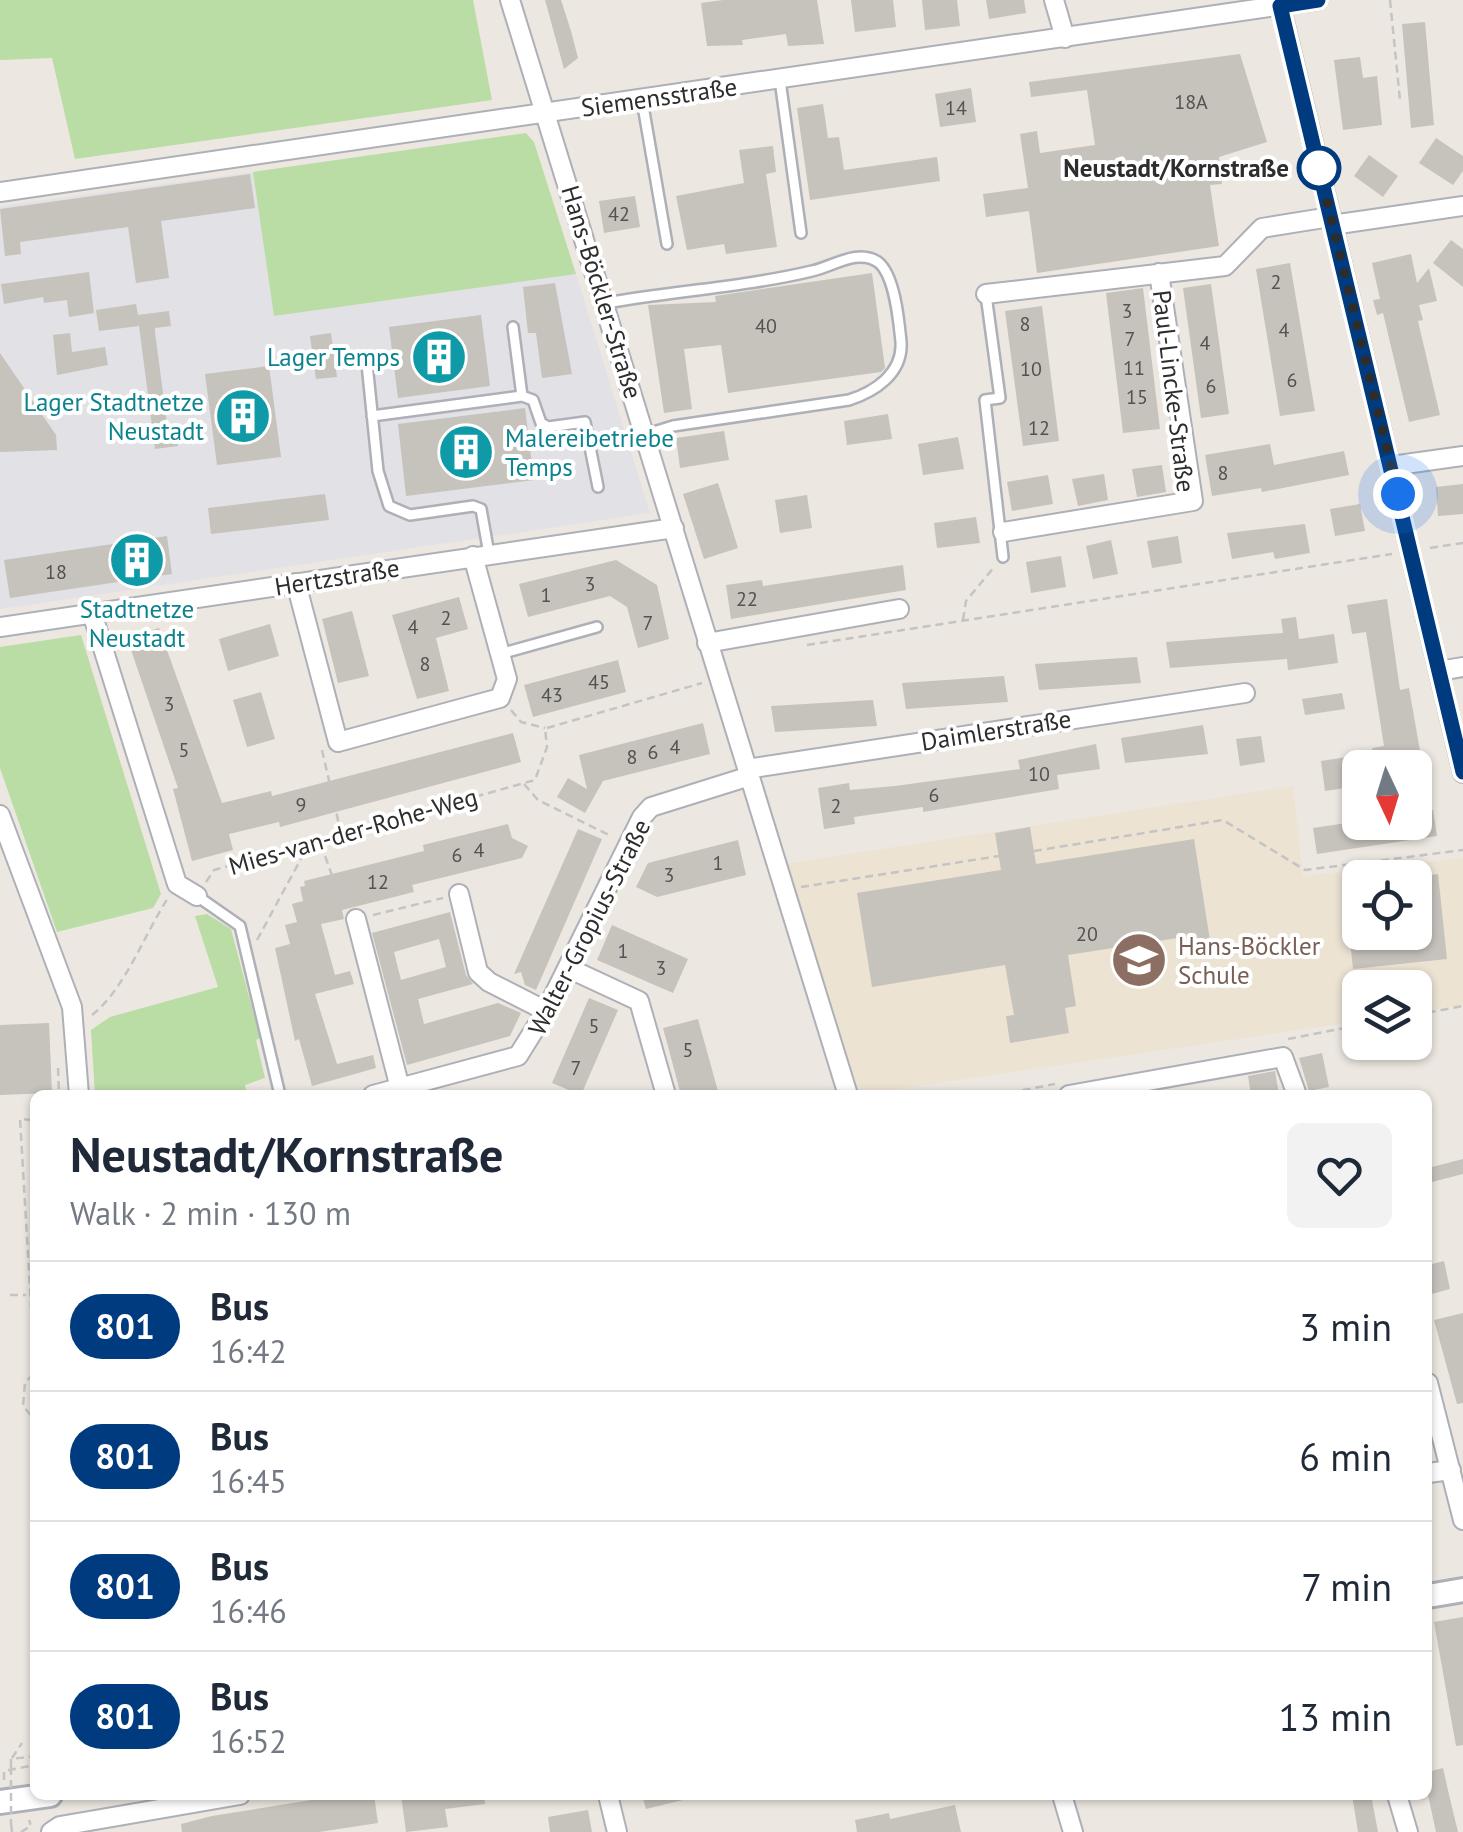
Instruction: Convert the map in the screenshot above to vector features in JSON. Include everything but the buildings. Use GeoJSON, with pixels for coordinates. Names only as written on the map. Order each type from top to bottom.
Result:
{"type":"FeatureCollection","features":[{"type":"Feature","properties":{"kind":"street","name":"Hans-Böckler-Straße"},"geometry":{"type":"LineString","coordinates":[[510,0],[846,1090]]}},
{"type":"Feature","properties":{"kind":"street"},"geometry":{"type":"LineString","coordinates":[[1054,0],[1065,38]]}},
{"type":"Feature","properties":{"kind":"street","name":"Siemensstraße"},"geometry":{"type":"LineString","coordinates":[[0,192],[1318,0]]}},
{"type":"Feature","properties":{"kind":"street"},"geometry":{"type":"LineString","coordinates":[[1280,3],[1463,773]]}},
{"type":"Feature","properties":{"kind":"street"},"geometry":{"type":"LineString","coordinates":[[986,294],[1226,266],[1262,228],[1463,206]]}},
{"type":"Feature","properties":{"kind":"street","name":"Paul-Lincke-Straße"},"geometry":{"type":"LineString","coordinates":[[1003,532],[1193,501],[1158,273]]}},
{"type":"Feature","properties":{"kind":"street"},"geometry":{"type":"LineString","coordinates":[[1391,466],[1463,456]]}},
{"type":"Feature","properties":{"kind":"street","name":"Hertzstraße"},"geometry":{"type":"LineString","coordinates":[[0,627],[674,528]]}},
{"type":"Feature","properties":{"kind":"street"},"geometry":{"type":"LineString","coordinates":[[296,584],[338,742],[500,698],[507,679],[481,555]]}},
{"type":"Feature","properties":{"kind":"street"},"geometry":{"type":"LineString","coordinates":[[707,643],[899,610]]}},
{"type":"Feature","properties":{"kind":"street"},"geometry":{"type":"LineString","coordinates":[[92,613],[177,884],[197,896]]}},
{"type":"Feature","properties":{"kind":"street"},"geometry":{"type":"LineString","coordinates":[[1439,671],[1463,667]]}},
{"type":"Feature","properties":{"kind":"street","name":"Daimlerstraße"},"geometry":{"type":"LineString","coordinates":[[748,773],[1245,693]]}},
{"type":"Feature","properties":{"kind":"street","name":"Walter-Gropius-Straße"},"geometry":{"type":"LineString","coordinates":[[392,1090],[518,1056],[546,1011],[628,844],[652,807],[748,773]]}},
{"type":"Feature","properties":{"kind":"street"},"geometry":{"type":"LineString","coordinates":[[0,814],[74,1021],[80,1090]]}},
{"type":"Feature","properties":{"kind":"street"},"geometry":{"type":"LineString","coordinates":[[459,894],[478,972],[489,982],[546,1011]]}},
{"type":"Feature","properties":{"kind":"street"},"geometry":{"type":"LineString","coordinates":[[356,919],[400,1088]]}},
{"type":"Feature","properties":{"kind":"street"},"geometry":{"type":"LineString","coordinates":[[568,968],[638,1001],[665,1090]]}},
{"type":"Feature","properties":{"kind":"street"},"geometry":{"type":"LineString","coordinates":[[1096,1090],[1283,1057],[1295,1090]]}},
{"type":"Feature","properties":{"kind":"street"},"geometry":{"type":"LineString","coordinates":[[1432,1398],[1463,1520]]}},
{"type":"Feature","properties":{"kind":"street"},"geometry":{"type":"LineString","coordinates":[[1432,1473],[1451,1470]]}},
{"type":"Feature","properties":{"kind":"street"},"geometry":{"type":"LineString","coordinates":[[1432,1595],[1463,1590]]}},
{"type":"Feature","properties":{"kind":"street"},"geometry":{"type":"LineString","coordinates":[[1,1802],[30,1798]]}},
{"type":"Feature","properties":{"kind":"street"},"geometry":{"type":"LineString","coordinates":[[51,1832],[60,1826],[211,1800]]}},
{"type":"Feature","properties":{"kind":"street"},"geometry":{"type":"LineString","coordinates":[[609,1800],[617,1832]]}},
{"type":"Feature","properties":{"kind":"street"},"geometry":{"type":"LineString","coordinates":[[1063,1800],[1073,1832]]}},
{"type":"Feature","properties":{"kind":"street"},"geometry":{"type":"LineString","coordinates":[[1398,1800],[1408,1832]]}},
{"type":"Feature","properties":{"kind":"lane"},"geometry":{"type":"LineString","coordinates":[[780,80],[800,233]]}},
{"type":"Feature","properties":{"kind":"lane"},"geometry":{"type":"LineString","coordinates":[[642,100],[667,244]]}},
{"type":"Feature","properties":{"kind":"lane"},"geometry":{"type":"LineString","coordinates":[[606,303],[812,272],[861,257],[878,263],[888,276],[900,354],[894,370],[876,389],[848,400],[673,426],[644,435]]}},
{"type":"Feature","properties":{"kind":"lane"},"geometry":{"type":"LineString","coordinates":[[986,294],[1000,398],[986,400],[1003,557]]}},
{"type":"Feature","properties":{"kind":"lane"},"geometry":{"type":"LineString","coordinates":[[513,327],[522,396]]}},
{"type":"Feature","properties":{"kind":"lane"},"geometry":{"type":"LineString","coordinates":[[367,364],[378,471],[390,506],[410,515],[473,506],[482,509],[481,555]]}},
{"type":"Feature","properties":{"kind":"lane"},"geometry":{"type":"LineString","coordinates":[[372,416],[522,396],[533,400],[541,423],[548,426],[585,422],[598,487]]}},
{"type":"Feature","properties":{"kind":"lane"},"geometry":{"type":"LineString","coordinates":[[500,654],[597,626]]}},
{"type":"Feature","properties":{"kind":"lane"},"geometry":{"type":"LineString","coordinates":[[197,896],[240,926],[279,1090]]}},
{"type":"Feature","properties":{"kind":"path"},"geometry":{"type":"LineString","coordinates":[[1390,0],[1400,100]]}},
{"type":"Feature","properties":{"kind":"path"},"geometry":{"type":"LineString","coordinates":[[790,648],[1463,543]]}},
{"type":"Feature","properties":{"kind":"path"},"geometry":{"type":"LineString","coordinates":[[963,620],[966,601],[1003,557]]}},
{"type":"Feature","properties":{"kind":"path"},"geometry":{"type":"LineString","coordinates":[[500,698],[521,722],[545,728],[719,678]]}},
{"type":"Feature","properties":{"kind":"path"},"geometry":{"type":"LineString","coordinates":[[545,728],[547,747],[535,780],[523,784],[538,800],[628,844]]}},
{"type":"Feature","properties":{"kind":"path"},"geometry":{"type":"LineString","coordinates":[[338,742],[319,752],[342,834]]}},
{"type":"Feature","properties":{"kind":"path","name":"Mies-van-der-Rohe-Weg"},"geometry":{"type":"LineString","coordinates":[[197,896],[214,870],[523,784]]}},
{"type":"Feature","properties":{"kind":"path"},"geometry":{"type":"LineString","coordinates":[[1034,851],[1223,820],[1305,870],[1463,850]]}},
{"type":"Feature","properties":{"kind":"path"},"geometry":{"type":"LineString","coordinates":[[247,958],[309,844],[324,853],[344,908],[356,919],[459,894]]}},
{"type":"Feature","properties":{"kind":"path"},"geometry":{"type":"LineString","coordinates":[[785,889],[999,856]]}},
{"type":"Feature","properties":{"kind":"path"},"geometry":{"type":"LineString","coordinates":[[74,1021],[88,1018],[115,994],[139,942],[177,884]]}},
{"type":"Feature","properties":{"kind":"path"},"geometry":{"type":"LineString","coordinates":[[1432,1012],[1463,1006]]}},
{"type":"Feature","properties":{"kind":"path"},"geometry":{"type":"LineString","coordinates":[[57,1058],[59,1090]]}},
{"type":"Feature","properties":{"kind":"path"},"geometry":{"type":"LineString","coordinates":[[30,1118],[20,1119],[30,1315]]}},
{"type":"Feature","properties":{"kind":"path"},"geometry":{"type":"LineString","coordinates":[[10,1295],[28,1295]]}},
{"type":"Feature","properties":{"kind":"path"},"geometry":{"type":"LineString","coordinates":[[30,1378],[24,1406],[30,1413]]}},
{"type":"Feature","properties":{"kind":"path"},"geometry":{"type":"LineString","coordinates":[[12,1832],[10,1766],[22,1743]]}},
{"type":"Feature","properties":{"kind":"path"},"geometry":{"type":"LineString","coordinates":[[11,1759],[30,1757]]}},
{"type":"Feature","properties":{"kind":"path"},"geometry":{"type":"LineString","coordinates":[[1,1802],[4,1771],[30,1766]]}},
{"type":"Feature","properties":{"kind":"shaded area"},"geometry":{"type":"Polygon","coordinates":[[[253,172],[274,316],[576,274],[650,513],[0,609],[0,206],[253,172]]]}},
{"type":"Feature","properties":{"kind":"shaded area","name":"Hans-Böckler Schule"},"geometry":{"type":"Polygon","coordinates":[[[1293,786],[1303,876],[1342,872],[1342,950],[1432,950],[1432,861],[1463,858],[1463,1005],[1432,1010],[1432,970],[1342,970],[1342,1024],[891,1090],[855,1090],[784,864],[1293,786]]]}},
{"type":"Feature","properties":{"kind":"green space"},"geometry":{"type":"Polygon","coordinates":[[[0,0],[473,0],[492,100],[75,159],[52,58],[0,60],[0,0]]]}},
{"type":"Feature","properties":{"kind":"green space"},"geometry":{"type":"Polygon","coordinates":[[[526,133],[534,142],[576,274],[274,316],[253,172],[526,133]]]}},
{"type":"Feature","properties":{"kind":"green space"},"geometry":{"type":"Polygon","coordinates":[[[81,635],[161,894],[153,908],[57,932],[0,768],[0,647],[81,635]]]}},
{"type":"Feature","properties":{"kind":"green space"},"geometry":{"type":"Polygon","coordinates":[[[207,914],[231,929],[260,1038],[256,1040],[265,1078],[245,1085],[246,1090],[95,1090],[91,1030],[110,1017],[218,987],[195,916],[207,914]]]}},
{"type":"Feature","properties":{"kind":"bus line","name":"801"},"geometry":{"type":"LineString","coordinates":[[1318,0],[1280,6],[1463,772]]}},
{"type":"Feature","properties":{"kind":"place","name":"Neustadt/Kornstraße"},"geometry":{"type":"Point","coordinates":[1319,168]}},
{"type":"Feature","properties":{"kind":"place","name":"Lager Temps"},"geometry":{"type":"Point","coordinates":[439,357]}},
{"type":"Feature","properties":{"kind":"place","name":"Lager Stadtnetze Neustadt"},"geometry":{"type":"Point","coordinates":[243,416]}},
{"type":"Feature","properties":{"kind":"place","name":"Malereibetriebe Temps"},"geometry":{"type":"Point","coordinates":[466,452]}},
{"type":"Feature","properties":{"kind":"place","name":"Stadtnetze Neustadt"},"geometry":{"type":"Point","coordinates":[137,560]}},
{"type":"Feature","properties":{"kind":"place","name":"Hans-Böckler Schule"},"geometry":{"type":"Point","coordinates":[1139,960]}},
{"type":"Feature","properties":{"kind":"route"},"geometry":{"type":"LineString","coordinates":[[1319,168],[1398,494]]}}]}
